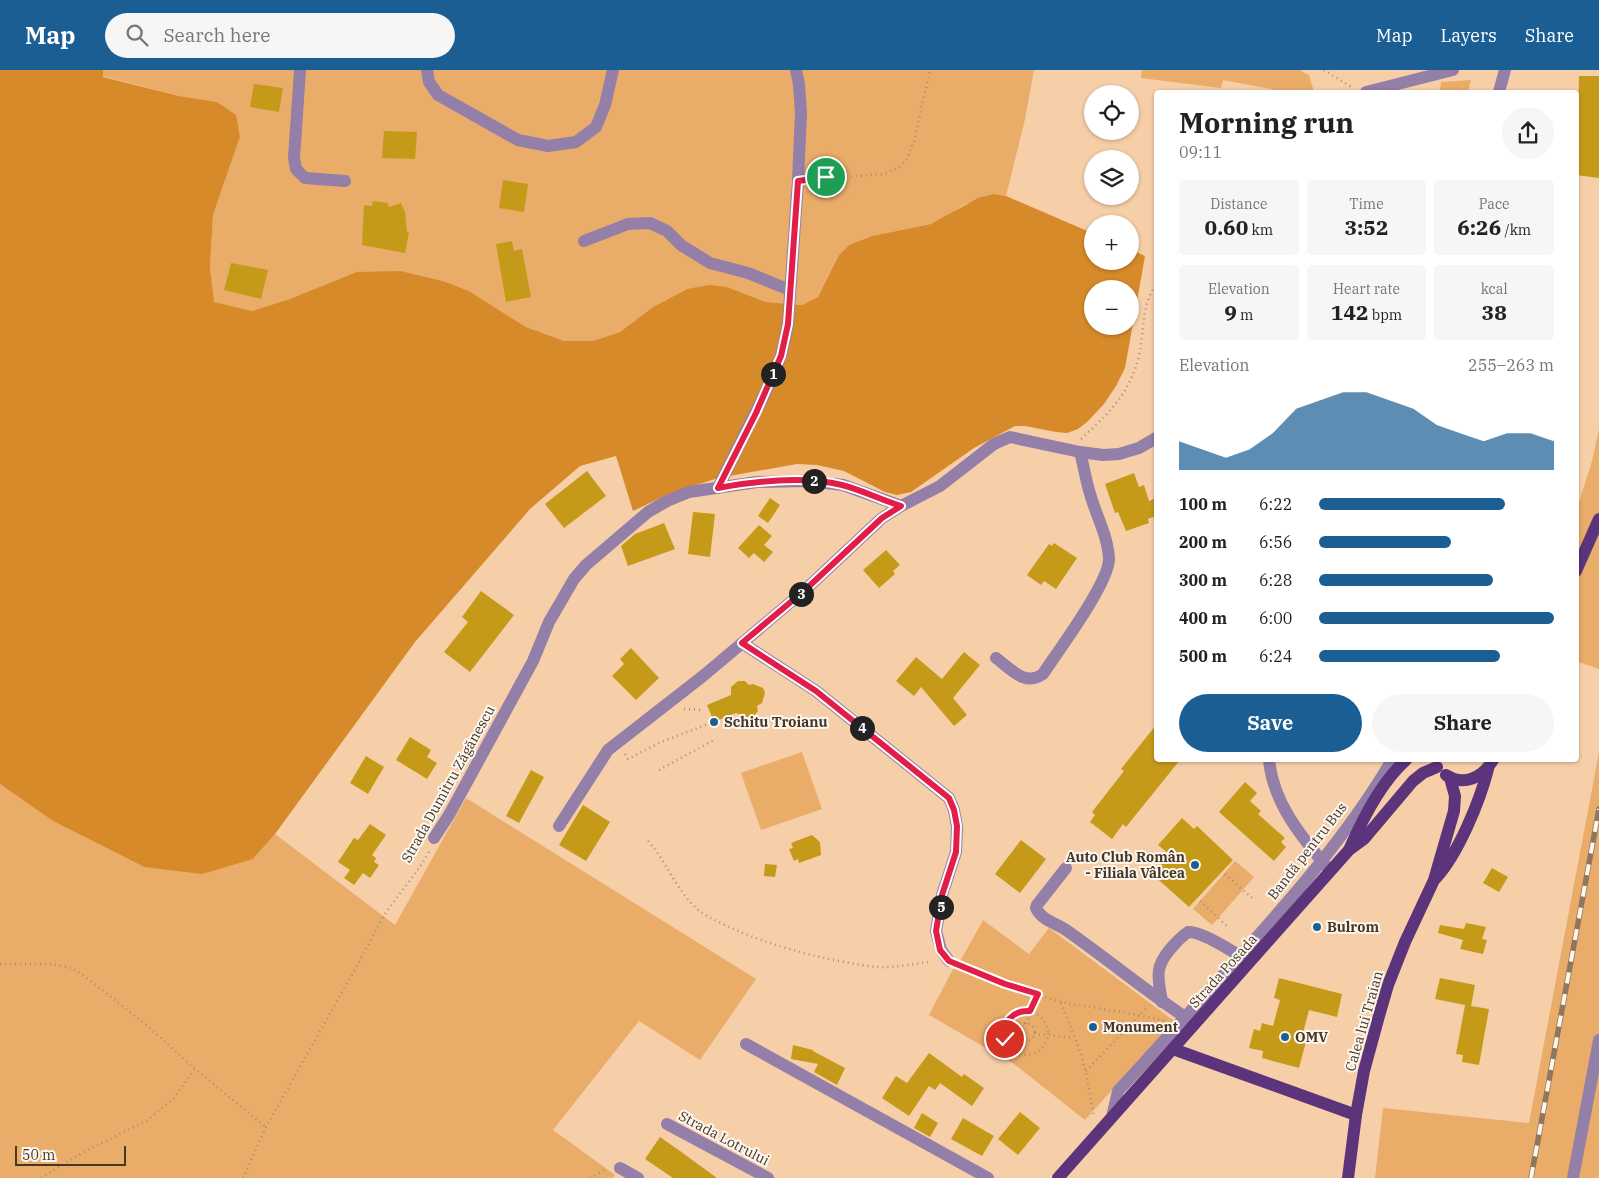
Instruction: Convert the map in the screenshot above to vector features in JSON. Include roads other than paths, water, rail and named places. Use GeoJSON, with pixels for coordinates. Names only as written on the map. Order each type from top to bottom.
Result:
{"type":"FeatureCollection","features":[{"type":"Feature","properties":{"kind":"main road"},"geometry":{"type":"LineString","coordinates":[[1579,564],[1599,519]]}},
{"type":"Feature","properties":{"kind":"main road","name":"Strada Posada"},"geometry":{"type":"LineString","coordinates":[[1349,850],[1369,809],[1398,767],[1404,762]]}},
{"type":"Feature","properties":{"kind":"main road"},"geometry":{"type":"LineString","coordinates":[[1435,764],[1441,772],[1450,778],[1460,781],[1480,776],[1491,765]]}},
{"type":"Feature","properties":{"kind":"main road","name":"Strada Posada"},"geometry":{"type":"LineString","coordinates":[[1058,1178],[1173,1049],[1190,1021],[1245,959],[1349,850],[1364,838],[1413,781],[1435,764]]}},
{"type":"Feature","properties":{"kind":"main road","name":"Calea lui Traian"},"geometry":{"type":"LineString","coordinates":[[1434,880],[1454,853],[1482,791],[1491,765]]}},
{"type":"Feature","properties":{"kind":"main road","name":"Calea lui Traian"},"geometry":{"type":"LineString","coordinates":[[1348,1178],[1364,1071],[1388,985],[1405,942],[1434,880],[1454,811],[1455,796],[1450,778]]}},
{"type":"Feature","properties":{"kind":"main road"},"geometry":{"type":"LineString","coordinates":[[1173,1049],[1356,1116]]}},
{"type":"Feature","properties":{"kind":"street"},"geometry":{"type":"LineString","coordinates":[[300,70],[294,158],[296,169],[305,178],[344,181]]}},
{"type":"Feature","properties":{"kind":"street"},"geometry":{"type":"LineString","coordinates":[[428,70],[429,82],[438,95],[518,140],[548,146],[576,142],[596,127],[605,105],[613,70]]}},
{"type":"Feature","properties":{"kind":"street"},"geometry":{"type":"LineString","coordinates":[[718,488],[756,413],[781,356],[788,324],[801,113],[796,70]]}},
{"type":"Feature","properties":{"kind":"street"},"geometry":{"type":"LineString","coordinates":[[1374,90],[1453,70]]}},
{"type":"Feature","properties":{"kind":"street"},"geometry":{"type":"LineString","coordinates":[[1500,90],[1505,70]]}},
{"type":"Feature","properties":{"kind":"street"},"geometry":{"type":"LineString","coordinates":[[584,240],[628,224],[650,223],[667,231],[681,245],[710,263],[748,273],[790,290]]}},
{"type":"Feature","properties":{"kind":"street"},"geometry":{"type":"LineString","coordinates":[[559,826],[608,750],[805,590],[882,518],[940,486],[994,444],[1010,437],[1074,451],[1103,455],[1119,454],[1139,448],[1154,439]]}},
{"type":"Feature","properties":{"kind":"street"},"geometry":{"type":"LineString","coordinates":[[996,658],[1027,679],[1036,678],[1043,674],[1092,599],[1107,571],[1109,560],[1105,539],[1074,451]]}},
{"type":"Feature","properties":{"kind":"street","name":"Strada Dumitru Zăgănescu"},"geometry":{"type":"LineString","coordinates":[[434,838],[449,815],[533,661],[549,622],[574,580],[586,565],[648,512],[667,501],[689,492],[757,482],[827,482],[843,485],[901,506]]}},
{"type":"Feature","properties":{"kind":"street"},"geometry":{"type":"LineString","coordinates":[[745,640],[816,691],[949,798],[954,810],[957,826],[956,852],[942,895],[936,931],[940,950],[949,961]]}},
{"type":"Feature","properties":{"kind":"street"},"geometry":{"type":"LineString","coordinates":[[1270,762],[1288,818],[1330,872]]}},
{"type":"Feature","properties":{"kind":"street","name":"Bandă pentru Bus"},"geometry":{"type":"LineString","coordinates":[[1245,959],[1322,861],[1391,762]]}},
{"type":"Feature","properties":{"kind":"street"},"geometry":{"type":"LineString","coordinates":[[1066,868],[1037,905],[1041,916],[1071,933],[1159,1000],[1190,1021],[1118,1091],[1112,1117]]}},
{"type":"Feature","properties":{"kind":"street"},"geometry":{"type":"LineString","coordinates":[[1159,1000],[1158,975],[1160,967],[1170,951],[1185,934],[1194,932],[1245,959]]}},
{"type":"Feature","properties":{"kind":"street"},"geometry":{"type":"LineString","coordinates":[[1573,1178],[1599,1040]]}},
{"type":"Feature","properties":{"kind":"street"},"geometry":{"type":"LineString","coordinates":[[746,1044],[988,1178]]}},
{"type":"Feature","properties":{"kind":"street","name":"Strada Lotrului"},"geometry":{"type":"LineString","coordinates":[[667,1124],[768,1178]]}},
{"type":"Feature","properties":{"kind":"street"},"geometry":{"type":"LineString","coordinates":[[620,1168],[638,1178]]}},
{"type":"Feature","properties":{"kind":"railway"},"geometry":{"type":"LineString","coordinates":[[1531,1178],[1599,809]]}},
{"type":"Feature","properties":{"kind":"place","name":"Schitu Troianu"},"geometry":{"type":"Point","coordinates":[714,722]}},
{"type":"Feature","properties":{"kind":"place","name":"Auto Club Român - Filiala Vâlcea"},"geometry":{"type":"Point","coordinates":[1195,865]}},
{"type":"Feature","properties":{"kind":"place","name":"Bulrom"},"geometry":{"type":"Point","coordinates":[1317,927]}},
{"type":"Feature","properties":{"kind":"place","name":"Monument"},"geometry":{"type":"Point","coordinates":[1093,1027]}},
{"type":"Feature","properties":{"kind":"place","name":"OMV"},"geometry":{"type":"Point","coordinates":[1285,1037]}}]}
